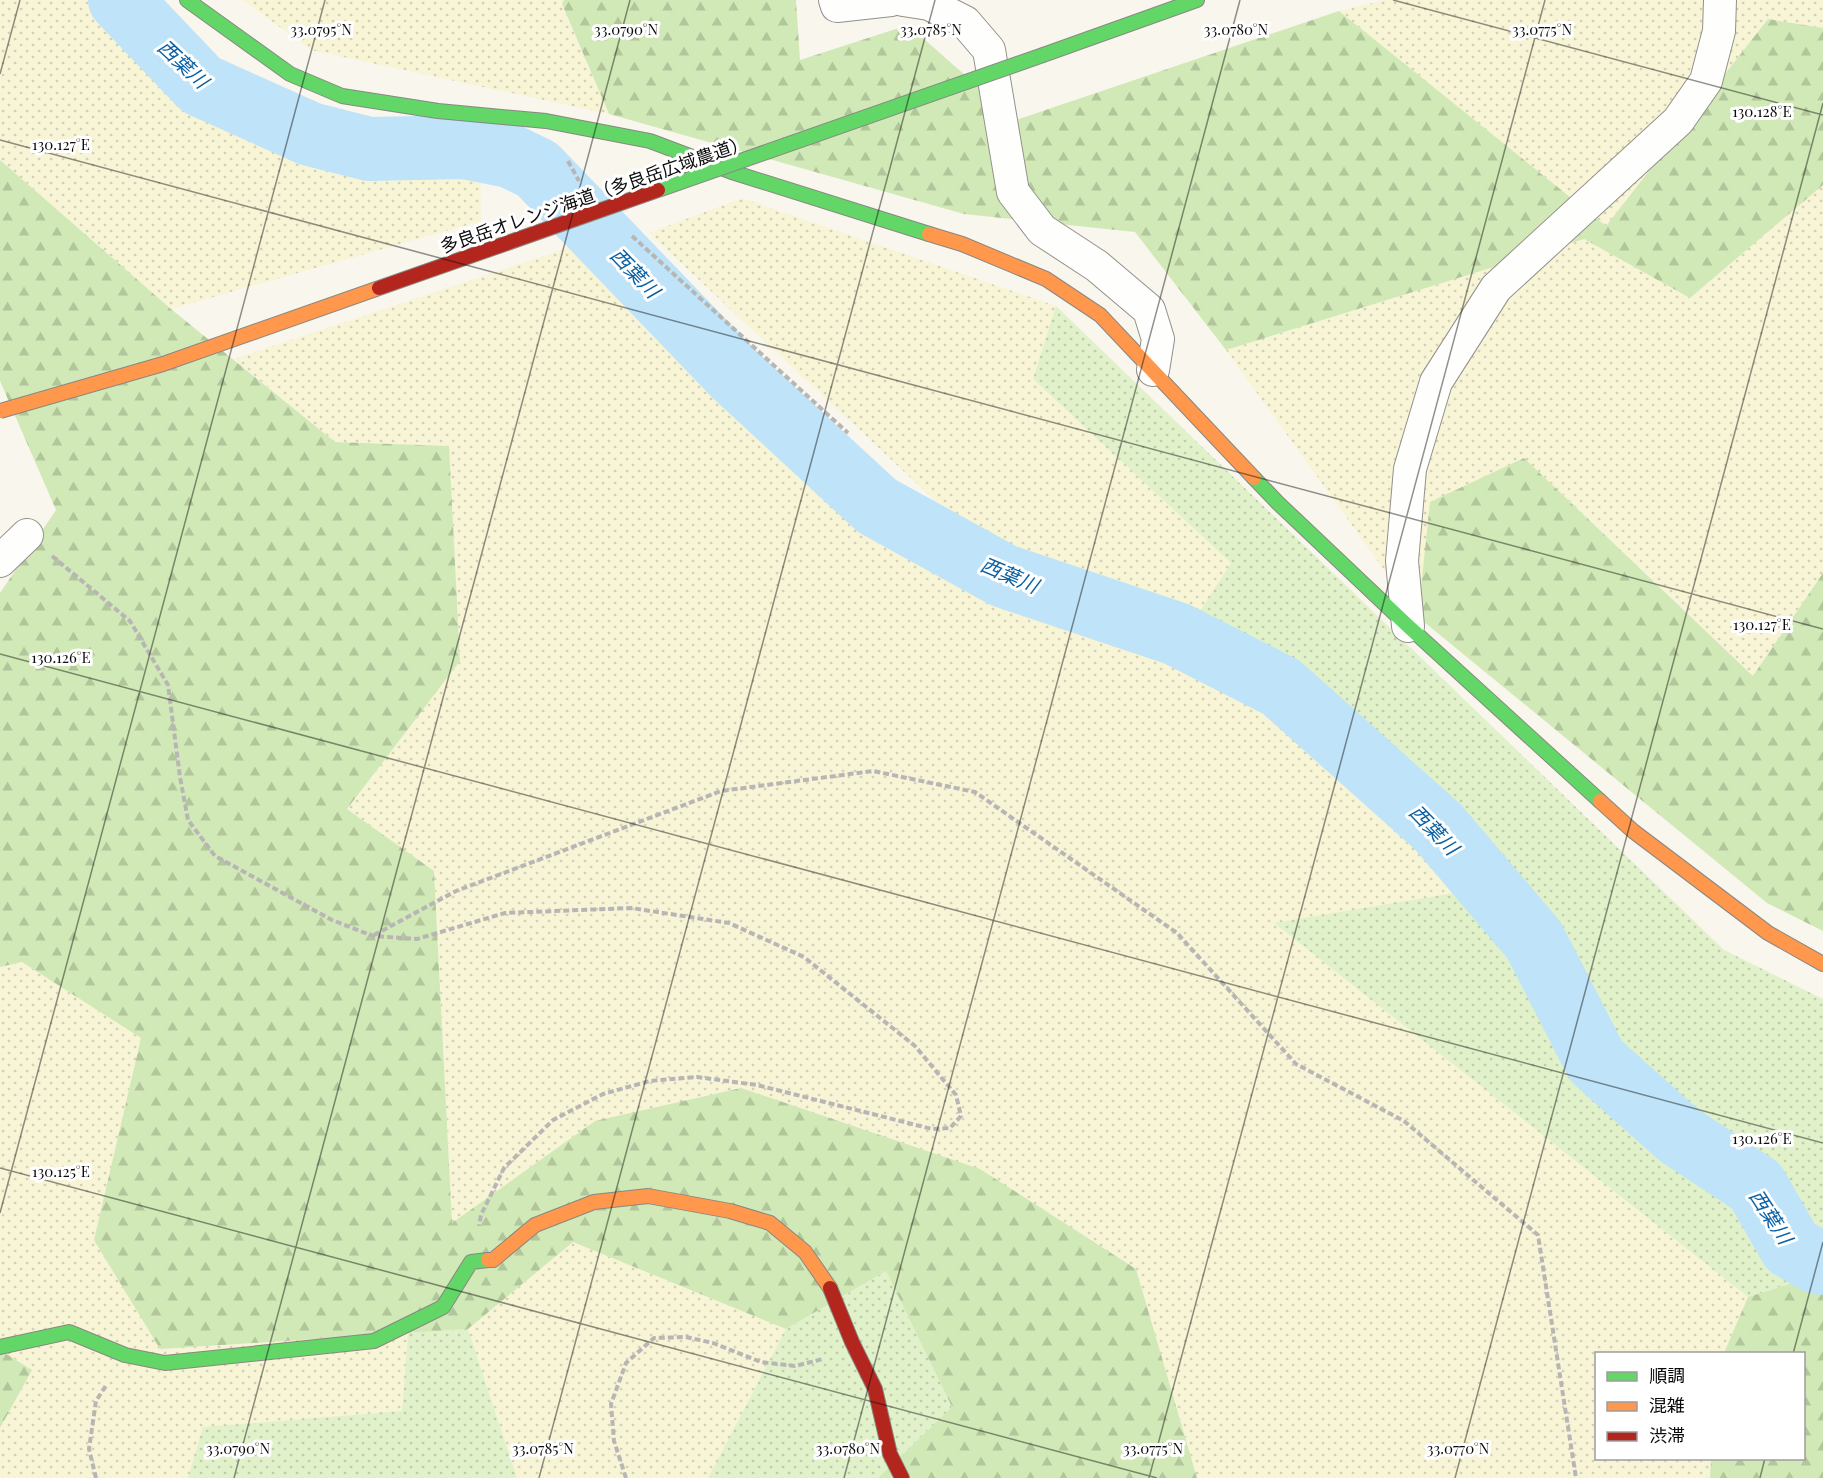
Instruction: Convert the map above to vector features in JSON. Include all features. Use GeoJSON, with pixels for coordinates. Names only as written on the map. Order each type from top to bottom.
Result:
{"type":"FeatureCollection","features":[{"type":"Feature","properties":{"kind":"street"},"geometry":{"type":"LineString","coordinates":[[187,0],[290,74],[342,96],[438,111],[546,121],[650,141],[732,172],[962,244],[1046,279],[1100,315],[1278,503],[1408,626],[1633,831],[1768,933],[1823,964]]}},
{"type":"Feature","properties":{"kind":"street"},"geometry":{"type":"LineString","coordinates":[[835,0],[837,6],[891,0]]}},
{"type":"Feature","properties":{"kind":"street"},"geometry":{"type":"LineString","coordinates":[[903,0],[929,4],[964,22],[989,50],[1013,192],[1042,230],[1097,266],[1149,310],[1158,339],[1153,370]]}},
{"type":"Feature","properties":{"kind":"street","name":"多良岳オレンジ海道（多良岳広域農道）"},"geometry":{"type":"LineString","coordinates":[[0,411],[163,364],[1197,0]]}},
{"type":"Feature","properties":{"kind":"street"},"geometry":{"type":"LineString","coordinates":[[1408,626],[1402,561],[1410,470],[1436,381],[1496,288],[1678,121],[1706,81],[1719,31],[1720,0]]}},
{"type":"Feature","properties":{"kind":"street"},"geometry":{"type":"LineString","coordinates":[[0,561],[27,535]]}},
{"type":"Feature","properties":{"kind":"street"},"geometry":{"type":"LineString","coordinates":[[0,1347],[69,1332],[125,1355],[165,1363],[374,1341],[443,1307],[471,1262],[493,1260],[536,1225],[594,1202],[648,1196],[730,1211],[770,1223],[805,1252],[828,1282],[852,1342],[875,1389],[890,1454],[902,1478]]}},
{"type":"Feature","properties":{"kind":"path"},"geometry":{"type":"LineString","coordinates":[[546,121],[581,184]]}},
{"type":"Feature","properties":{"kind":"path"},"geometry":{"type":"LineString","coordinates":[[630,234],[848,433]]}},
{"type":"Feature","properties":{"kind":"path"},"geometry":{"type":"LineString","coordinates":[[27,535],[130,621],[168,685],[188,820],[215,856],[332,920],[373,936],[417,939],[505,913],[631,908],[729,923],[804,957],[915,1046],[956,1095],[961,1116],[950,1128],[932,1129],[757,1085],[697,1077],[650,1081],[603,1094],[553,1119],[504,1168],[482,1215],[471,1262]]}},
{"type":"Feature","properties":{"kind":"path"},"geometry":{"type":"LineString","coordinates":[[373,936],[456,891],[721,791],[873,771],[975,792],[1177,933],[1296,1064],[1404,1121],[1538,1235],[1576,1478]]}},
{"type":"Feature","properties":{"kind":"path"},"geometry":{"type":"LineString","coordinates":[[626,1478],[614,1442],[611,1404],[626,1364],[654,1338],[686,1337],[713,1343],[761,1362],[795,1366],[829,1357],[852,1342]]}},
{"type":"Feature","properties":{"kind":"path"},"geometry":{"type":"LineString","coordinates":[[96,1478],[89,1449],[96,1401],[125,1355]]}},
{"type":"Feature","properties":{"kind":"shaded area"},"geometry":{"type":"Polygon","coordinates":[[[0,0],[95,0],[108,10],[204,112],[371,174],[480,168],[481,221],[171,309],[0,160],[0,0]]]}},
{"type":"Feature","properties":{"kind":"shaded area"},"geometry":{"type":"Polygon","coordinates":[[[243,0],[564,0],[562,5],[609,114],[311,50],[243,0]]]}},
{"type":"Feature","properties":{"kind":"shaded area"},"geometry":{"type":"Polygon","coordinates":[[[1385,0],[1823,0],[1823,28],[1768,19],[1606,226],[1339,11],[1385,0]]]}},
{"type":"Feature","properties":{"kind":"shaded area"},"geometry":{"type":"Polygon","coordinates":[[[1823,185],[1823,573],[1754,676],[1524,458],[1418,617],[1226,350],[1584,239],[1690,298],[1823,185]]]}},
{"type":"Feature","properties":{"kind":"shaded area"},"geometry":{"type":"Polygon","coordinates":[[[742,198],[1056,306],[1033,379],[1231,563],[1193,622],[961,525],[649,233],[742,198]]]}},
{"type":"Feature","properties":{"kind":"shaded area"},"geometry":{"type":"Polygon","coordinates":[[[574,246],[879,544],[1021,604],[1257,698],[1460,892],[1275,924],[1748,1297],[1724,1352],[1595,1352],[1595,1460],[1711,1460],[1710,1478],[1197,1478],[1136,1269],[595,1121],[452,1223],[434,871],[347,809],[460,661],[449,447],[335,442],[234,359],[574,246]]]}},
{"type":"Feature","properties":{"kind":"shaded area"},"geometry":{"type":"Polygon","coordinates":[[[22,962],[141,1038],[94,1240],[408,1333],[402,1411],[203,1427],[188,1478],[0,1478],[0,1428],[32,1370],[0,1350],[0,967],[22,962]]]}},
{"type":"Feature","properties":{"kind":"shaded area"},"geometry":{"type":"Polygon","coordinates":[[[573,1242],[786,1329],[708,1478],[517,1478],[468,1329],[573,1242]]]}},
{"type":"Feature","properties":{"kind":"green space"},"geometry":{"type":"Polygon","coordinates":[[[564,0],[796,0],[800,60],[908,25],[1016,120],[1339,11],[1606,226],[1768,19],[1823,28],[1823,185],[1690,298],[1584,239],[1226,350],[1135,232],[964,214],[609,114],[562,4],[564,0]]]}},
{"type":"Feature","properties":{"kind":"green space"},"geometry":{"type":"Polygon","coordinates":[[[0,160],[171,309],[335,442],[449,446],[460,661],[347,809],[434,871],[452,1223],[595,1121],[741,1088],[980,1169],[1136,1269],[1197,1478],[878,1478],[952,1407],[886,1271],[786,1329],[573,1242],[468,1329],[160,1349],[94,1240],[141,1038],[22,962],[0,967],[0,593],[56,510],[0,381],[0,160]]]}},
{"type":"Feature","properties":{"kind":"green space"},"geometry":{"type":"Polygon","coordinates":[[[1056,306],[1724,950],[1823,999],[1823,1233],[1802,1280],[1748,1297],[1274,923],[1460,892],[1510,867],[1305,680],[1193,622],[1231,563],[1033,379],[1056,306]]]}},
{"type":"Feature","properties":{"kind":"green space"},"geometry":{"type":"Polygon","coordinates":[[[1524,458],[1753,676],[1823,573],[1823,931],[1767,903],[1418,617],[1430,502],[1524,458]]]}},
{"type":"Feature","properties":{"kind":"green space"},"geometry":{"type":"Polygon","coordinates":[[[886,1271],[952,1407],[878,1478],[708,1478],[786,1329],[886,1271]]]}},
{"type":"Feature","properties":{"kind":"green space"},"geometry":{"type":"Polygon","coordinates":[[[1802,1280],[1823,1281],[1823,1478],[1710,1478],[1711,1460],[1805,1460],[1805,1352],[1724,1352],[1748,1297],[1802,1280]]]}},
{"type":"Feature","properties":{"kind":"green space"},"geometry":{"type":"Polygon","coordinates":[[[468,1329],[517,1478],[188,1478],[203,1427],[402,1411],[408,1333],[468,1329]]]}},
{"type":"Feature","properties":{"kind":"green space"},"geometry":{"type":"Polygon","coordinates":[[[0,1350],[32,1370],[0,1428],[0,1350]]]}},
{"type":"Feature","properties":{"kind":"waterway","name":"西葉川"},"geometry":{"type":"LineString","coordinates":[[120,0],[201,85],[310,134],[369,149],[465,147],[510,156],[537,169],[736,376],[877,506],[1004,576],[1177,634],[1281,687],[1438,827],[1534,940],[1596,1061],[1679,1135],[1756,1186],[1791,1247],[1823,1263]]}},
{"type":"Feature","properties":{"kind":"traffic: fast"},"geometry":{"type":"LineString","coordinates":[[187,0],[290,74],[342,96],[438,111],[546,121],[650,141],[732,172],[929,234]]}},
{"type":"Feature","properties":{"kind":"traffic: fast"},"geometry":{"type":"LineString","coordinates":[[1043,55],[1197,0]]}},
{"type":"Feature","properties":{"kind":"traffic: fast"},"geometry":{"type":"LineString","coordinates":[[658,190],[1043,55]]}},
{"type":"Feature","properties":{"kind":"traffic: fast"},"geometry":{"type":"LineString","coordinates":[[1254,478],[1408,626],[1600,801]]}},
{"type":"Feature","properties":{"kind":"traffic: fast"},"geometry":{"type":"LineString","coordinates":[[0,1347],[69,1332],[125,1355],[165,1363],[374,1341],[443,1307],[471,1262],[488,1260]]}},
{"type":"Feature","properties":{"kind":"traffic: slow"},"geometry":{"type":"LineString","coordinates":[[929,234],[962,244],[1046,279],[1100,315],[1254,478]]}},
{"type":"Feature","properties":{"kind":"traffic: slow"},"geometry":{"type":"LineString","coordinates":[[0,411],[163,364],[379,288]]}},
{"type":"Feature","properties":{"kind":"traffic: slow"},"geometry":{"type":"LineString","coordinates":[[1600,801],[1633,831],[1768,933],[1823,964]]}},
{"type":"Feature","properties":{"kind":"traffic: slow"},"geometry":{"type":"LineString","coordinates":[[488,1260],[493,1260],[535,1225],[594,1202],[648,1196],[730,1211],[770,1223],[805,1252],[830,1288]]}},
{"type":"Feature","properties":{"kind":"traffic: jam"},"geometry":{"type":"LineString","coordinates":[[379,288],[658,190]]}},
{"type":"Feature","properties":{"kind":"traffic: jam"},"geometry":{"type":"LineString","coordinates":[[830,1288],[852,1342],[875,1389],[890,1454],[902,1478]]}}]}
